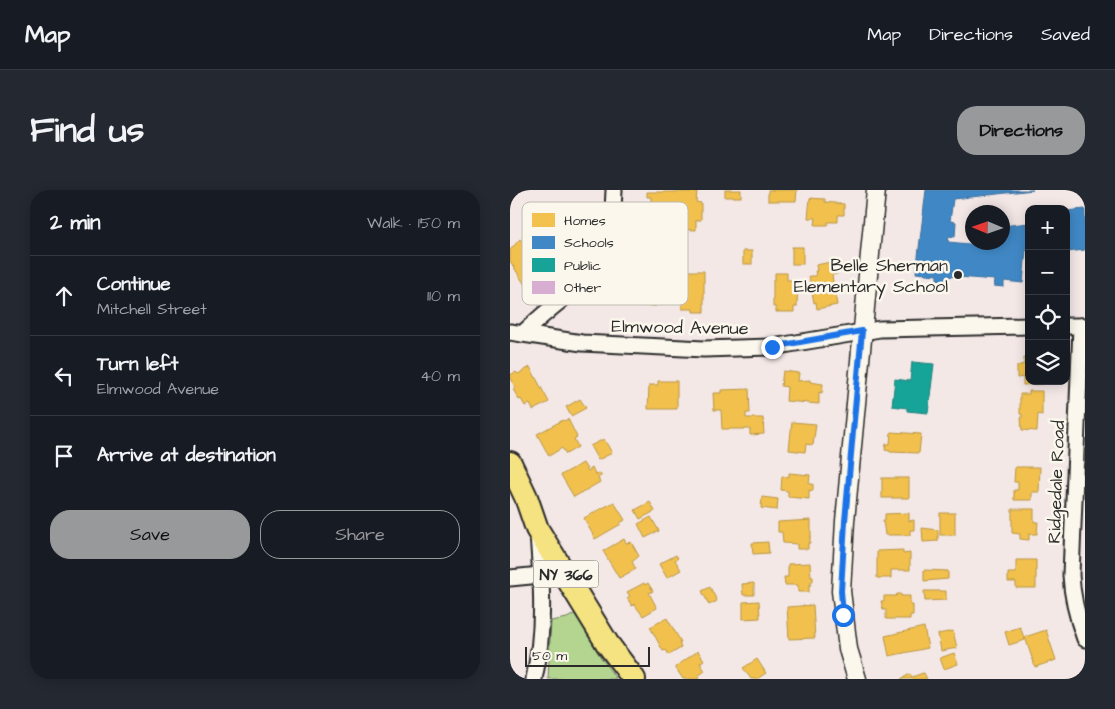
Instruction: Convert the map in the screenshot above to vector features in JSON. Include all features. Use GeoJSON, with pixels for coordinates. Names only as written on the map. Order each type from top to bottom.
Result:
{"type":"FeatureCollection","features":[{"type":"Feature","properties":{"kind":"main road","name":"NY 366"},"geometry":{"type":"LineString","coordinates":[[510,463],[526,497],[537,529],[607,643],[634,679]]}},
{"type":"Feature","properties":{"kind":"street"},"geometry":{"type":"LineString","coordinates":[[856,679],[848,649],[841,591],[845,521],[876,190]]}},
{"type":"Feature","properties":{"kind":"street"},"geometry":{"type":"LineString","coordinates":[[516,333],[552,305]]}},
{"type":"Feature","properties":{"kind":"street","name":"Elmwood Avenue"},"geometry":{"type":"LineString","coordinates":[[516,333],[582,343],[704,349],[772,347],[880,328],[1025,326]]}},
{"type":"Feature","properties":{"kind":"street","name":"Ridgedale Road"},"geometry":{"type":"LineString","coordinates":[[1077,326],[1071,576],[1073,602],[1085,638]]}},
{"type":"Feature","properties":{"kind":"street"},"geometry":{"type":"LineString","coordinates":[[534,679],[540,655],[543,609],[537,529]]}},
{"type":"Feature","properties":{"kind":"street"},"geometry":{"type":"LineString","coordinates":[[510,578],[565,573]]}},
{"type":"Feature","properties":{"kind":"green space"},"geometry":{"type":"Polygon","coordinates":[[[576,613],[598,653],[616,679],[548,679],[551,621],[567,618],[576,613]]]}},
{"type":"Feature","properties":{"kind":"building: Homes"},"geometry":{"type":"Polygon","coordinates":[[[725,190],[741,190],[741,197],[725,197],[725,190]]]}},
{"type":"Feature","properties":{"kind":"building: Homes"},"geometry":{"type":"Polygon","coordinates":[[[768,190],[797,190],[796,201],[768,201],[768,190]]]}},
{"type":"Feature","properties":{"kind":"building: Homes"},"geometry":{"type":"Polygon","coordinates":[[[647,192],[697,192],[696,202],[701,203],[701,220],[696,220],[696,230],[688,230],[688,202],[651,202],[651,197],[647,197],[647,192]]]}},
{"type":"Feature","properties":{"kind":"building: Homes"},"geometry":{"type":"Polygon","coordinates":[[[810,198],[825,199],[825,202],[844,204],[844,215],[838,215],[838,222],[828,222],[828,225],[815,225],[816,218],[808,218],[810,198]]]}},
{"type":"Feature","properties":{"kind":"building: Homes"},"geometry":{"type":"Polygon","coordinates":[[[520,239],[522,241],[522,280],[510,261],[510,250],[520,239]]]}},
{"type":"Feature","properties":{"kind":"building: Homes"},"geometry":{"type":"Polygon","coordinates":[[[792,247],[803,247],[803,264],[792,264],[792,247]]]}},
{"type":"Feature","properties":{"kind":"building: Homes"},"geometry":{"type":"Polygon","coordinates":[[[743,251],[752,251],[752,264],[743,264],[743,251]]]}},
{"type":"Feature","properties":{"kind":"building: Homes"},"geometry":{"type":"Polygon","coordinates":[[[831,262],[835,264],[837,274],[832,275],[837,305],[817,309],[816,302],[814,303],[809,276],[816,276],[816,265],[831,262]]]}},
{"type":"Feature","properties":{"kind":"building: Homes"},"geometry":{"type":"Polygon","coordinates":[[[688,271],[704,271],[704,312],[682,309],[682,305],[688,305],[688,271]]]}},
{"type":"Feature","properties":{"kind":"building: Homes"},"geometry":{"type":"Polygon","coordinates":[[[775,273],[787,273],[787,280],[798,280],[797,307],[794,307],[794,312],[776,312],[776,307],[773,307],[773,279],[775,279],[775,273]]]}},
{"type":"Feature","properties":{"kind":"building: Homes"},"geometry":{"type":"Polygon","coordinates":[[[1025,358],[1025,385],[1023,385],[1023,377],[1017,378],[1017,366],[1024,364],[1025,358]]]}},
{"type":"Feature","properties":{"kind":"building: Homes"},"geometry":{"type":"Polygon","coordinates":[[[530,367],[549,402],[533,410],[530,404],[525,406],[521,399],[519,400],[513,389],[515,388],[510,375],[516,372],[518,374],[530,367]]]}},
{"type":"Feature","properties":{"kind":"building: Homes"},"geometry":{"type":"Polygon","coordinates":[[[783,371],[799,373],[798,381],[810,380],[810,382],[823,384],[822,393],[819,392],[819,404],[786,401],[787,387],[781,386],[783,371]]]}},
{"type":"Feature","properties":{"kind":"building: Homes"},"geometry":{"type":"Polygon","coordinates":[[[658,381],[677,381],[677,409],[648,409],[649,385],[658,385],[658,381]]]}},
{"type":"Feature","properties":{"kind":"building: Homes"},"geometry":{"type":"Polygon","coordinates":[[[749,389],[750,413],[746,413],[746,418],[763,418],[764,434],[750,435],[750,429],[722,429],[721,410],[714,410],[713,393],[721,393],[721,390],[749,389]]]}},
{"type":"Feature","properties":{"kind":"building: Homes"},"geometry":{"type":"Polygon","coordinates":[[[1029,391],[1042,391],[1042,415],[1038,414],[1037,431],[1022,430],[1020,394],[1029,394],[1029,391]]]}},
{"type":"Feature","properties":{"kind":"building: Homes"},"geometry":{"type":"Polygon","coordinates":[[[580,399],[586,408],[571,416],[566,407],[580,399]]]}},
{"type":"Feature","properties":{"kind":"building: Homes"},"geometry":{"type":"Polygon","coordinates":[[[568,419],[577,437],[574,439],[578,447],[566,454],[562,448],[549,456],[537,434],[568,419]]]}},
{"type":"Feature","properties":{"kind":"building: Homes"},"geometry":{"type":"Polygon","coordinates":[[[792,422],[816,424],[813,445],[806,444],[805,452],[789,450],[792,422]]]}},
{"type":"Feature","properties":{"kind":"building: Homes"},"geometry":{"type":"Polygon","coordinates":[[[891,432],[921,434],[919,453],[890,452],[885,450],[886,444],[890,444],[891,432]]]}},
{"type":"Feature","properties":{"kind":"building: Homes"},"geometry":{"type":"Polygon","coordinates":[[[604,439],[612,453],[598,460],[590,446],[604,439]]]}},
{"type":"Feature","properties":{"kind":"building: Homes"},"geometry":{"type":"Polygon","coordinates":[[[583,463],[588,471],[592,468],[596,475],[600,473],[602,475],[598,478],[600,482],[574,497],[561,475],[583,463]]]}},
{"type":"Feature","properties":{"kind":"building: Homes"},"geometry":{"type":"Polygon","coordinates":[[[1015,467],[1040,467],[1039,492],[1032,492],[1032,500],[1014,500],[1014,490],[1018,490],[1018,482],[1014,482],[1015,467]]]}},
{"type":"Feature","properties":{"kind":"building: Homes"},"geometry":{"type":"Polygon","coordinates":[[[789,473],[810,475],[809,484],[813,484],[813,491],[809,490],[809,499],[788,497],[788,491],[781,490],[782,476],[789,477],[789,473]]]}},
{"type":"Feature","properties":{"kind":"building: Homes"},"geometry":{"type":"Polygon","coordinates":[[[882,478],[909,478],[909,498],[882,498],[882,478]]]}},
{"type":"Feature","properties":{"kind":"building: Homes"},"geometry":{"type":"Polygon","coordinates":[[[762,497],[778,499],[777,510],[761,508],[762,497]]]}},
{"type":"Feature","properties":{"kind":"building: Homes"},"geometry":{"type":"Polygon","coordinates":[[[614,502],[625,520],[595,539],[584,518],[614,502]]]}},
{"type":"Feature","properties":{"kind":"building: Homes"},"geometry":{"type":"Polygon","coordinates":[[[650,502],[655,511],[640,519],[635,510],[650,502]]]}},
{"type":"Feature","properties":{"kind":"building: Homes"},"geometry":{"type":"Polygon","coordinates":[[[1012,509],[1034,509],[1034,522],[1038,522],[1037,534],[1029,534],[1029,540],[1020,539],[1020,534],[1012,533],[1012,509]]]}},
{"type":"Feature","properties":{"kind":"building: Homes"},"geometry":{"type":"Polygon","coordinates":[[[909,513],[909,521],[914,520],[914,530],[910,530],[910,535],[885,535],[883,520],[885,520],[885,514],[909,513]]]}},
{"type":"Feature","properties":{"kind":"building: Homes"},"geometry":{"type":"Polygon","coordinates":[[[940,513],[955,513],[955,535],[940,535],[940,513]]]}},
{"type":"Feature","properties":{"kind":"building: Homes"},"geometry":{"type":"Polygon","coordinates":[[[651,517],[659,531],[645,538],[638,524],[651,517]]]}},
{"type":"Feature","properties":{"kind":"building: Homes"},"geometry":{"type":"Polygon","coordinates":[[[811,520],[811,537],[808,549],[797,549],[797,544],[783,543],[782,532],[778,532],[778,522],[811,520]]]}},
{"type":"Feature","properties":{"kind":"building: Homes"},"geometry":{"type":"Polygon","coordinates":[[[922,528],[938,530],[938,541],[923,542],[922,528]]]}},
{"type":"Feature","properties":{"kind":"building: Homes"},"geometry":{"type":"Polygon","coordinates":[[[624,539],[626,543],[631,542],[639,556],[632,562],[636,569],[619,578],[603,551],[624,539]]]}},
{"type":"Feature","properties":{"kind":"building: Homes"},"geometry":{"type":"Polygon","coordinates":[[[768,542],[769,553],[753,554],[752,543],[768,542]]]}},
{"type":"Feature","properties":{"kind":"building: Homes"},"geometry":{"type":"Polygon","coordinates":[[[903,550],[903,554],[910,553],[910,570],[891,570],[891,578],[877,578],[877,551],[903,550]]]}},
{"type":"Feature","properties":{"kind":"building: Homes"},"geometry":{"type":"Polygon","coordinates":[[[676,555],[678,558],[675,560],[681,570],[667,578],[659,564],[676,555]]]}},
{"type":"Feature","properties":{"kind":"building: Homes"},"geometry":{"type":"Polygon","coordinates":[[[1016,560],[1036,560],[1036,588],[1016,588],[1016,582],[1008,582],[1008,573],[1016,573],[1016,560]]]}},
{"type":"Feature","properties":{"kind":"building: Homes"},"geometry":{"type":"Polygon","coordinates":[[[810,563],[813,582],[809,585],[809,592],[798,592],[798,585],[785,585],[784,577],[788,577],[788,564],[810,563]]]}},
{"type":"Feature","properties":{"kind":"building: Homes"},"geometry":{"type":"Polygon","coordinates":[[[924,570],[948,571],[948,579],[924,581],[924,570]]]}},
{"type":"Feature","properties":{"kind":"building: Homes"},"geometry":{"type":"Polygon","coordinates":[[[644,583],[645,585],[648,583],[653,591],[649,593],[657,608],[643,616],[634,604],[632,606],[627,598],[630,596],[627,592],[644,583]]]}},
{"type":"Feature","properties":{"kind":"building: Homes"},"geometry":{"type":"Polygon","coordinates":[[[754,583],[754,595],[743,595],[742,584],[754,583]]]}},
{"type":"Feature","properties":{"kind":"building: Homes"},"geometry":{"type":"Polygon","coordinates":[[[710,587],[717,601],[709,605],[702,591],[710,587]]]}},
{"type":"Feature","properties":{"kind":"building: Homes"},"geometry":{"type":"Polygon","coordinates":[[[924,591],[946,591],[946,600],[925,601],[924,591]]]}},
{"type":"Feature","properties":{"kind":"building: Homes"},"geometry":{"type":"Polygon","coordinates":[[[897,594],[910,596],[910,605],[913,605],[913,615],[910,615],[910,619],[886,619],[886,610],[883,610],[881,601],[884,601],[884,596],[896,596],[897,594]]]}},
{"type":"Feature","properties":{"kind":"building: Homes"},"geometry":{"type":"Polygon","coordinates":[[[759,601],[760,618],[743,619],[743,602],[759,601]]]}},
{"type":"Feature","properties":{"kind":"building: Homes"},"geometry":{"type":"Polygon","coordinates":[[[813,605],[815,638],[789,639],[787,607],[813,605]]]}},
{"type":"Feature","properties":{"kind":"building: Homes"},"geometry":{"type":"Polygon","coordinates":[[[667,618],[681,642],[679,643],[681,648],[669,655],[666,650],[663,651],[650,627],[667,618]]]}},
{"type":"Feature","properties":{"kind":"building: Homes"},"geometry":{"type":"Polygon","coordinates":[[[924,627],[928,648],[889,656],[885,636],[924,627]]]}},
{"type":"Feature","properties":{"kind":"building: Homes"},"geometry":{"type":"Polygon","coordinates":[[[1020,627],[1025,640],[1009,645],[1005,632],[1020,627]]]}},
{"type":"Feature","properties":{"kind":"building: Homes"},"geometry":{"type":"Polygon","coordinates":[[[1046,630],[1056,660],[1035,667],[1025,637],[1046,630]]]}},
{"type":"Feature","properties":{"kind":"building: Homes"},"geometry":{"type":"Polygon","coordinates":[[[953,631],[957,648],[941,651],[938,634],[953,631]]]}},
{"type":"Feature","properties":{"kind":"building: Homes"},"geometry":{"type":"Polygon","coordinates":[[[698,651],[704,660],[700,663],[705,671],[698,676],[700,679],[683,679],[675,667],[698,651]]]}},
{"type":"Feature","properties":{"kind":"building: Homes"},"geometry":{"type":"Polygon","coordinates":[[[954,653],[958,664],[944,669],[940,658],[954,653]]]}},
{"type":"Feature","properties":{"kind":"building: Homes"},"geometry":{"type":"Polygon","coordinates":[[[757,659],[766,673],[757,679],[751,679],[743,668],[757,659]]]}},
{"type":"Feature","properties":{"kind":"building: Homes"},"geometry":{"type":"Polygon","coordinates":[[[924,673],[927,679],[901,679],[910,674],[912,677],[924,673]]]}},
{"type":"Feature","properties":{"kind":"building: Schools"},"geometry":{"type":"Polygon","coordinates":[[[926,190],[1033,190],[953,199],[950,221],[956,222],[955,237],[949,236],[948,242],[965,244],[965,250],[1010,250],[1010,225],[1025,223],[1023,283],[1004,281],[1004,287],[994,286],[995,280],[946,276],[946,281],[937,280],[937,275],[916,273],[926,190]]]}},
{"type":"Feature","properties":{"kind":"building: Schools"},"geometry":{"type":"Polygon","coordinates":[[[1085,209],[1085,250],[1070,252],[1070,211],[1085,209]]]}},
{"type":"Feature","properties":{"kind":"building: Public"},"geometry":{"type":"Polygon","coordinates":[[[912,362],[934,364],[928,413],[907,411],[907,408],[892,406],[895,379],[910,381],[912,362]]]}},
{"type":"Feature","properties":{"kind":"place","name":"Belle Sherman Elementary School"},"geometry":{"type":"Point","coordinates":[958,275]}},
{"type":"Feature","properties":{"kind":"route"},"geometry":{"type":"LineString","coordinates":[[772,347],[862,331],[845,521],[841,591],[843,615]]}}]}
